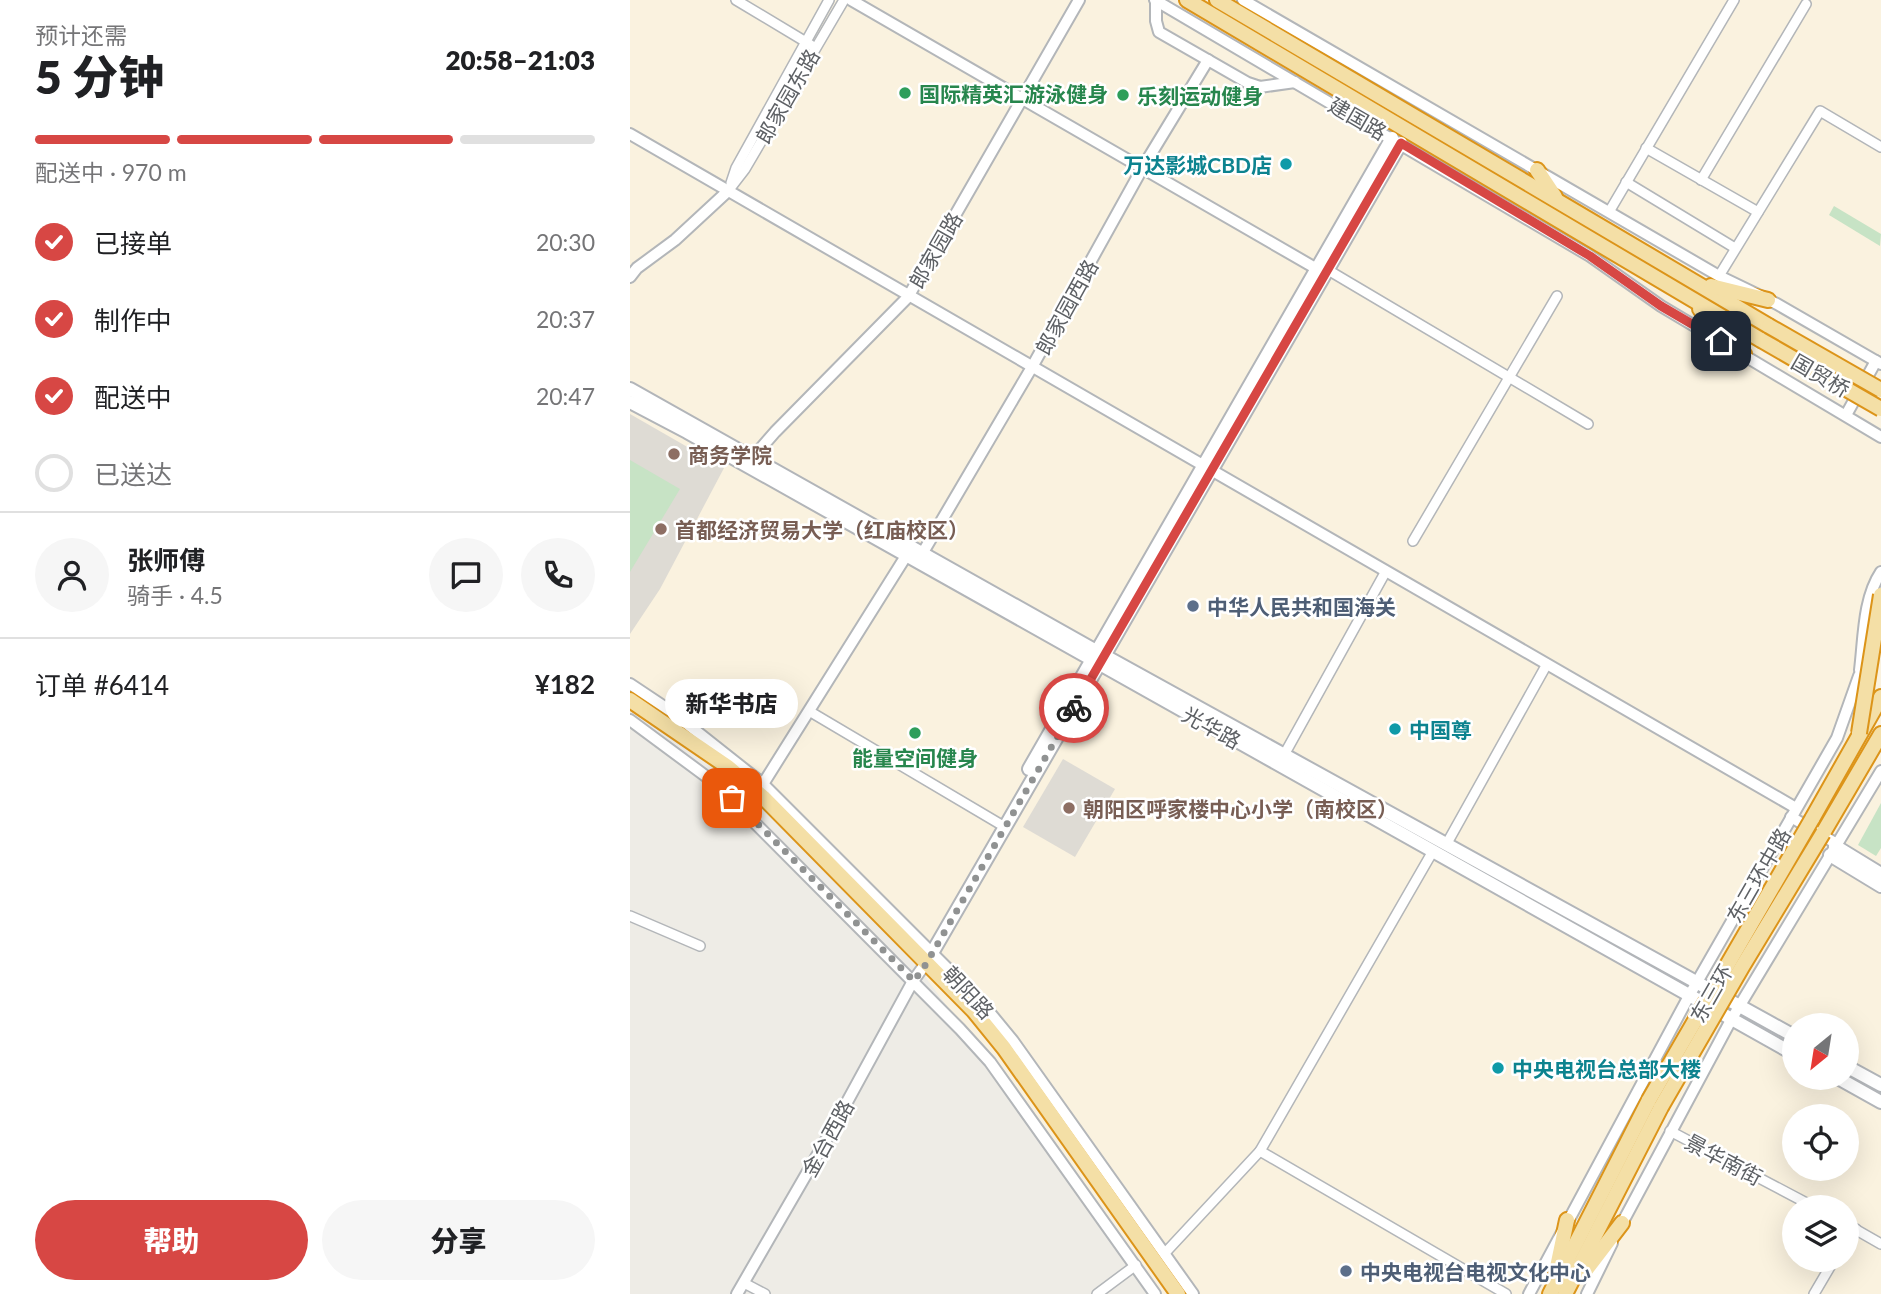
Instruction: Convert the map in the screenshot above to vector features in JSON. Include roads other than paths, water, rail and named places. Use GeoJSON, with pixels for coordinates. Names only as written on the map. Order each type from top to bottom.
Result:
{"type":"FeatureCollection","features":[{"type":"Feature","properties":{"kind":"highway","name":"建国路"},"geometry":{"type":"LineString","coordinates":[[1187,0],[1670,284],[1692,289],[1769,326]]}},
{"type":"Feature","properties":{"kind":"highway","name":"建国路"},"geometry":{"type":"LineString","coordinates":[[1217,0],[1558,202],[1692,289],[1761,340]]}},
{"type":"Feature","properties":{"kind":"highway"},"geometry":{"type":"LineString","coordinates":[[1537,170],[1558,202]]}},
{"type":"Feature","properties":{"kind":"highway"},"geometry":{"type":"LineString","coordinates":[[1670,284],[1713,336]]}},
{"type":"Feature","properties":{"kind":"highway"},"geometry":{"type":"LineString","coordinates":[[1692,289],[1768,300]]}},
{"type":"Feature","properties":{"kind":"highway"},"geometry":{"type":"LineString","coordinates":[[1692,289],[1744,354]]}},
{"type":"Feature","properties":{"kind":"highway","name":"国贸桥"},"geometry":{"type":"LineString","coordinates":[[1769,326],[1881,390]]}},
{"type":"Feature","properties":{"kind":"highway","name":"国贸桥"},"geometry":{"type":"LineString","coordinates":[[1761,340],[1881,409]]}},
{"type":"Feature","properties":{"kind":"highway"},"geometry":{"type":"LineString","coordinates":[[1859,733],[1881,595]]}},
{"type":"Feature","properties":{"kind":"highway","name":"东三环"},"geometry":{"type":"LineString","coordinates":[[1550,1294],[1881,697]]}},
{"type":"Feature","properties":{"kind":"highway","name":"朝阳路"},"geometry":{"type":"LineString","coordinates":[[630,700],[725,771]]}},
{"type":"Feature","properties":{"kind":"highway","name":"朝阳路"},"geometry":{"type":"LineString","coordinates":[[630,708],[763,797],[923,963],[974,1011],[1004,1048],[1178,1294]]}},
{"type":"Feature","properties":{"kind":"highway","name":"东三环"},"geometry":{"type":"LineString","coordinates":[[1566,1294],[1655,1104],[1742,967],[1880,736]]}},
{"type":"Feature","properties":{"kind":"highway","name":"朝阳路"},"geometry":{"type":"LineString","coordinates":[[923,963],[999,1054],[1168,1294]]}},
{"type":"Feature","properties":{"kind":"highway"},"geometry":{"type":"LineString","coordinates":[[1550,1294],[1567,1220]]}},
{"type":"Feature","properties":{"kind":"highway"},"geometry":{"type":"LineString","coordinates":[[1566,1294],[1622,1223]]}},
{"type":"Feature","properties":{"kind":"main road"},"geometry":{"type":"LineString","coordinates":[[923,963],[1397,141]]}},
{"type":"Feature","properties":{"kind":"main road","name":"光华路"},"geometry":{"type":"LineString","coordinates":[[630,389],[906,556],[1284,755],[1782,1029]]}},
{"type":"Feature","properties":{"kind":"main road","name":"光华路"},"geometry":{"type":"LineString","coordinates":[[630,402],[922,554],[1433,851],[1782,1048]]}},
{"type":"Feature","properties":{"kind":"main road"},"geometry":{"type":"LineString","coordinates":[[1834,848],[1881,874]]}},
{"type":"Feature","properties":{"kind":"main road"},"geometry":{"type":"LineString","coordinates":[[1834,848],[1881,886]]}},
{"type":"Feature","properties":{"kind":"main road"},"geometry":{"type":"LineString","coordinates":[[1859,1073],[1881,1085]]}},
{"type":"Feature","properties":{"kind":"main road"},"geometry":{"type":"LineString","coordinates":[[1859,1090],[1881,1102]]}},
{"type":"Feature","properties":{"kind":"street"},"geometry":{"type":"LineString","coordinates":[[736,0],[816,48]]}},
{"type":"Feature","properties":{"kind":"street","name":"郎家园东路"},"geometry":{"type":"LineString","coordinates":[[728,191],[736,168],[829,0]]}},
{"type":"Feature","properties":{"kind":"street","name":"郎家园东路"},"geometry":{"type":"LineString","coordinates":[[630,277],[637,268],[675,240],[728,191],[745,169],[844,0]]}},
{"type":"Feature","properties":{"kind":"street"},"geometry":{"type":"LineString","coordinates":[[851,0],[1588,424]]}},
{"type":"Feature","properties":{"kind":"street","name":"郎家园路"},"geometry":{"type":"LineString","coordinates":[[749,462],[908,297],[1079,0]]}},
{"type":"Feature","properties":{"kind":"street"},"geometry":{"type":"LineString","coordinates":[[1155,0],[1159,32],[1248,83],[1261,87],[1296,82]]}},
{"type":"Feature","properties":{"kind":"street","name":"建国路"},"geometry":{"type":"LineString","coordinates":[[1155,0],[1590,256],[1661,306],[1881,437]]}},
{"type":"Feature","properties":{"kind":"street"},"geometry":{"type":"LineString","coordinates":[[1243,0],[1719,276],[1768,300],[1878,362],[1846,415]]}},
{"type":"Feature","properties":{"kind":"street"},"geometry":{"type":"LineString","coordinates":[[1609,212],[1734,0]]}},
{"type":"Feature","properties":{"kind":"street"},"geometry":{"type":"LineString","coordinates":[[1701,180],[1806,4]]}},
{"type":"Feature","properties":{"kind":"street","name":"郎家园西路"},"geometry":{"type":"LineString","coordinates":[[922,554],[1032,367],[1143,167],[1208,60]]}},
{"type":"Feature","properties":{"kind":"street"},"geometry":{"type":"LineString","coordinates":[[1719,276],[1820,111],[1881,147]]}},
{"type":"Feature","properties":{"kind":"street"},"geometry":{"type":"LineString","coordinates":[[630,134],[1547,664],[1794,813],[1834,848]]}},
{"type":"Feature","properties":{"kind":"street"},"geometry":{"type":"LineString","coordinates":[[1646,148],[1758,212]]}},
{"type":"Feature","properties":{"kind":"street"},"geometry":{"type":"LineString","coordinates":[[1626,182],[1735,247]]}},
{"type":"Feature","properties":{"kind":"street"},"geometry":{"type":"LineString","coordinates":[[1413,541],[1557,296]]}},
{"type":"Feature","properties":{"kind":"street"},"geometry":{"type":"LineString","coordinates":[[763,783],[906,556]]}},
{"type":"Feature","properties":{"kind":"street"},"geometry":{"type":"LineString","coordinates":[[1284,755],[1386,572]]}},
{"type":"Feature","properties":{"kind":"street"},"geometry":{"type":"LineString","coordinates":[[1860,676],[1869,600],[1874,582],[1881,572]]}},
{"type":"Feature","properties":{"kind":"street","name":"东三环中路"},"geometry":{"type":"LineString","coordinates":[[1529,1294],[1696,983],[1837,737],[1860,676],[1881,639]]}},
{"type":"Feature","properties":{"kind":"street"},"geometry":{"type":"LineString","coordinates":[[1446,845],[1547,664]]}},
{"type":"Feature","properties":{"kind":"street","name":"朝阳路"},"geometry":{"type":"LineString","coordinates":[[630,684],[725,771],[923,963],[981,1002],[1013,1041],[1193,1294]]}},
{"type":"Feature","properties":{"kind":"street"},"geometry":{"type":"LineString","coordinates":[[809,710],[1002,825]]}},
{"type":"Feature","properties":{"kind":"street","name":"朝阳路"},"geometry":{"type":"LineString","coordinates":[[630,720],[725,771],[763,783],[923,963],[961,1029],[990,1062],[1154,1294]]}},
{"type":"Feature","properties":{"kind":"street"},"geometry":{"type":"LineString","coordinates":[[1587,1294],[1670,1130],[1731,1020],[1881,771]]}},
{"type":"Feature","properties":{"kind":"street"},"geometry":{"type":"LineString","coordinates":[[1165,1253],[1260,1151],[1433,851]]}},
{"type":"Feature","properties":{"kind":"street"},"geometry":{"type":"LineString","coordinates":[[630,915],[700,946]]}},
{"type":"Feature","properties":{"kind":"street","name":"金台西路"},"geometry":{"type":"LineString","coordinates":[[737,1294],[829,1135],[923,963]]}},
{"type":"Feature","properties":{"kind":"street","name":"景华南街"},"geometry":{"type":"LineString","coordinates":[[1670,1130],[1792,1195]]}},
{"type":"Feature","properties":{"kind":"street"},"geometry":{"type":"LineString","coordinates":[[1260,1151],[1506,1294]]}},
{"type":"Feature","properties":{"kind":"street"},"geometry":{"type":"LineString","coordinates":[[1859,1231],[1881,1244]]}},
{"type":"Feature","properties":{"kind":"street"},"geometry":{"type":"LineString","coordinates":[[1097,1294],[1136,1265]]}},
{"type":"Feature","properties":{"kind":"street"},"geometry":{"type":"LineString","coordinates":[[1816,1294],[1829,1272]]}},
{"type":"Feature","properties":{"kind":"street"},"geometry":{"type":"LineString","coordinates":[[744,1283],[765,1294]]}},
{"type":"Feature","properties":{"kind":"place","name":"国际精英汇游泳健身"},"geometry":{"type":"Point","coordinates":[905,93]}},
{"type":"Feature","properties":{"kind":"place","name":"乐刻运动健身"},"geometry":{"type":"Point","coordinates":[1123,95]}},
{"type":"Feature","properties":{"kind":"place","name":"万达影城CBD店"},"geometry":{"type":"Point","coordinates":[1286,164]}},
{"type":"Feature","properties":{"kind":"place","name":"商务学院"},"geometry":{"type":"Point","coordinates":[674,454]}},
{"type":"Feature","properties":{"kind":"place","name":"首都经济贸易大学（红庙校区）"},"geometry":{"type":"Point","coordinates":[661,529]}},
{"type":"Feature","properties":{"kind":"place","name":"中华人民共和国海关"},"geometry":{"type":"Point","coordinates":[1193,606]}},
{"type":"Feature","properties":{"kind":"place","name":"中国尊"},"geometry":{"type":"Point","coordinates":[1395,729]}},
{"type":"Feature","properties":{"kind":"place","name":"能量空间健身"},"geometry":{"type":"Point","coordinates":[915,733]}},
{"type":"Feature","properties":{"kind":"place","name":"新华书店"},"geometry":{"type":"Point","coordinates":[732,798]}},
{"type":"Feature","properties":{"kind":"place","name":"朝阳区呼家楼中心小学（南校区）"},"geometry":{"type":"Point","coordinates":[1069,808]}},
{"type":"Feature","properties":{"kind":"place","name":"中央电视台总部大楼"},"geometry":{"type":"Point","coordinates":[1498,1068]}},
{"type":"Feature","properties":{"kind":"place","name":"中央电视台电视文化中心"},"geometry":{"type":"Point","coordinates":[1346,1271]}}]}
